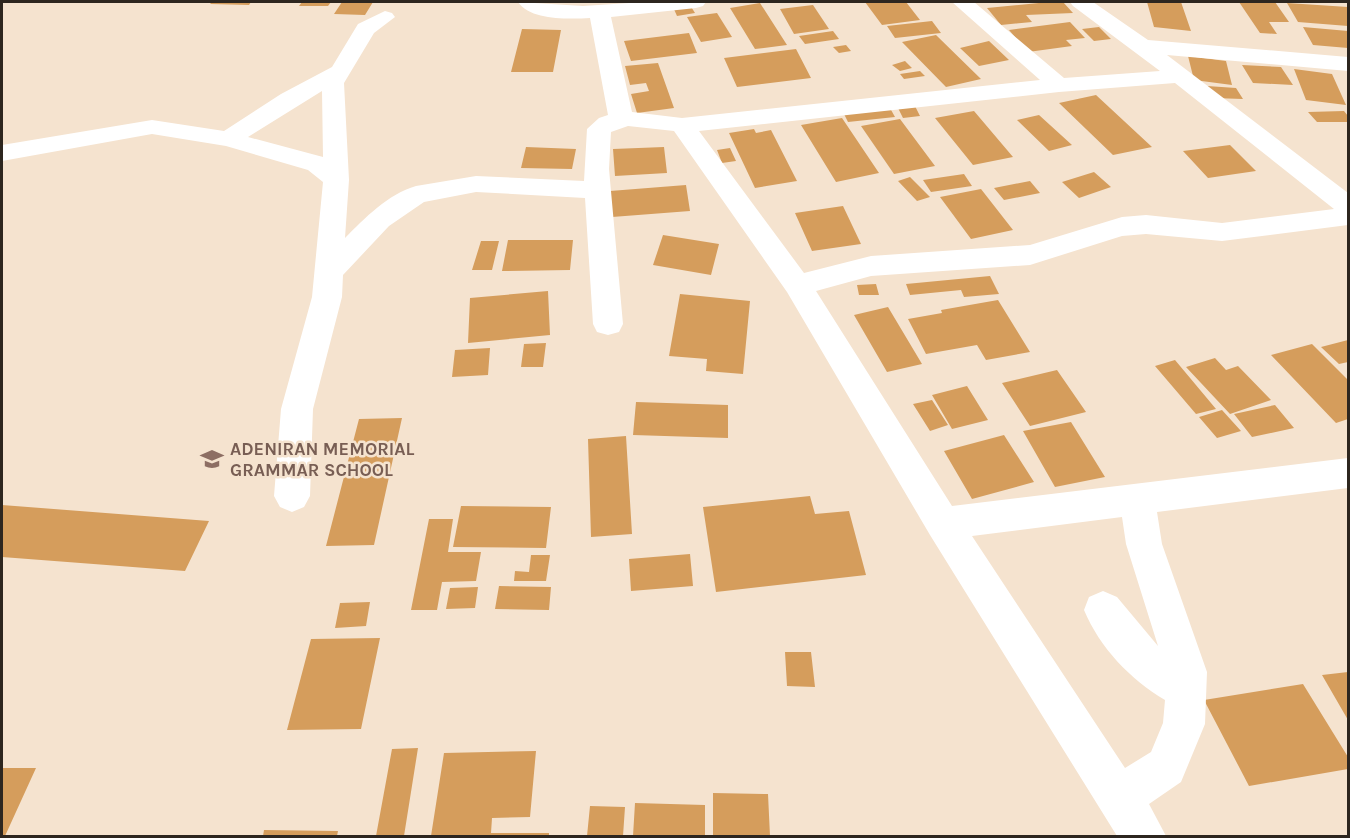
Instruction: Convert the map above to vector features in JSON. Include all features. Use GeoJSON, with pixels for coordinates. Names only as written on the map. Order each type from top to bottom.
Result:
{"type":"FeatureCollection","features":[{"type":"Feature","properties":{"kind":"street"},"geometry":{"type":"LineString","coordinates":[[528,2],[546,11],[599,10],[696,2]]}},
{"type":"Feature","properties":{"kind":"street"},"geometry":{"type":"LineString","coordinates":[[962,2],[1059,85]]}},
{"type":"Feature","properties":{"kind":"street"},"geometry":{"type":"LineString","coordinates":[[1080,2],[1343,198]]}},
{"type":"Feature","properties":{"kind":"street"},"geometry":{"type":"LineString","coordinates":[[599,10],[621,118]]}},
{"type":"Feature","properties":{"kind":"street"},"geometry":{"type":"LineString","coordinates":[[292,496],[297,409],[327,297],[336,180],[333,82],[366,29],[385,16]]}},
{"type":"Feature","properties":{"kind":"street"},"geometry":{"type":"LineString","coordinates":[[1142,46],[1348,64]]}},
{"type":"Feature","properties":{"kind":"street"},"geometry":{"type":"LineString","coordinates":[[228,139],[289,99],[339,72]]}},
{"type":"Feature","properties":{"kind":"street"},"geometry":{"type":"LineString","coordinates":[[608,324],[596,169],[599,129],[605,123],[621,118],[682,125],[1059,85],[1179,76]]}},
{"type":"Feature","properties":{"kind":"street"},"geometry":{"type":"LineString","coordinates":[[682,125],[797,285],[943,523],[1143,837]]}},
{"type":"Feature","properties":{"kind":"street"},"geometry":{"type":"LineString","coordinates":[[2,153],[152,127],[228,139],[316,164],[336,180]]}},
{"type":"Feature","properties":{"kind":"street"},"geometry":{"type":"LineString","coordinates":[[329,272],[378,220],[417,195],[476,184],[598,190]]}},
{"type":"Feature","properties":{"kind":"street"},"geometry":{"type":"LineString","coordinates":[[797,285],[871,266],[1030,255],[1055,250],[1110,230],[1133,225],[1158,225],[1221,232],[1348,216]]}},
{"type":"Feature","properties":{"kind":"street"},"geometry":{"type":"LineString","coordinates":[[943,523],[1348,473]]}},
{"type":"Feature","properties":{"kind":"street"},"geometry":{"type":"LineString","coordinates":[[1118,798],[1166,767],[1184,724],[1187,672],[1144,544],[1137,499]]}},
{"type":"Feature","properties":{"kind":"street"},"geometry":{"type":"LineString","coordinates":[[1103,610],[1125,643],[1156,673],[1186,690]]}},
{"type":"Feature","properties":{"kind":"building"},"geometry":{"type":"Polygon","coordinates":[[[212,2],[251,2],[249,5],[210,4],[212,2]]]}},
{"type":"Feature","properties":{"kind":"building"},"geometry":{"type":"Polygon","coordinates":[[[302,2],[331,2],[328,6],[299,6],[302,2]]]}},
{"type":"Feature","properties":{"kind":"building"},"geometry":{"type":"Polygon","coordinates":[[[342,2],[373,2],[365,15],[334,14],[342,2]]]}},
{"type":"Feature","properties":{"kind":"building"},"geometry":{"type":"Polygon","coordinates":[[[865,2],[906,2],[920,20],[882,25],[865,2]]]}},
{"type":"Feature","properties":{"kind":"building"},"geometry":{"type":"Polygon","coordinates":[[[1063,2],[1073,13],[1026,15],[1032,22],[1001,25],[987,8],[1063,2]]]}},
{"type":"Feature","properties":{"kind":"building"},"geometry":{"type":"Polygon","coordinates":[[[1147,2],[1181,2],[1191,31],[1154,27],[1147,2]]]}},
{"type":"Feature","properties":{"kind":"building"},"geometry":{"type":"Polygon","coordinates":[[[1239,2],[1275,2],[1289,22],[1269,22],[1277,34],[1260,33],[1239,2]]]}},
{"type":"Feature","properties":{"kind":"building"},"geometry":{"type":"Polygon","coordinates":[[[760,3],[787,45],[755,49],[730,8],[760,3]]]}},
{"type":"Feature","properties":{"kind":"building"},"geometry":{"type":"Polygon","coordinates":[[[1287,3],[1348,7],[1348,26],[1298,22],[1287,3]]]}},
{"type":"Feature","properties":{"kind":"building"},"geometry":{"type":"Polygon","coordinates":[[[690,5],[695,13],[677,16],[673,7],[690,5]]]}},
{"type":"Feature","properties":{"kind":"building"},"geometry":{"type":"Polygon","coordinates":[[[813,5],[829,29],[794,34],[780,9],[813,5]]]}},
{"type":"Feature","properties":{"kind":"building"},"geometry":{"type":"Polygon","coordinates":[[[717,13],[732,37],[701,42],[687,17],[717,13]]]}},
{"type":"Feature","properties":{"kind":"building"},"geometry":{"type":"Polygon","coordinates":[[[932,21],[941,33],[895,38],[887,26],[932,21]]]}},
{"type":"Feature","properties":{"kind":"building"},"geometry":{"type":"Polygon","coordinates":[[[1070,22],[1085,38],[1066,40],[1072,46],[1028,52],[1009,30],[1070,22]]]}},
{"type":"Feature","properties":{"kind":"building"},"geometry":{"type":"Polygon","coordinates":[[[1099,27],[1111,39],[1094,41],[1082,29],[1099,27]]]}},
{"type":"Feature","properties":{"kind":"building"},"geometry":{"type":"Polygon","coordinates":[[[1303,27],[1348,31],[1348,48],[1313,45],[1303,27]]]}},
{"type":"Feature","properties":{"kind":"building"},"geometry":{"type":"Polygon","coordinates":[[[522,29],[561,30],[553,72],[511,72],[522,29]]]}},
{"type":"Feature","properties":{"kind":"building"},"geometry":{"type":"Polygon","coordinates":[[[833,31],[839,39],[805,44],[799,36],[833,31]]]}},
{"type":"Feature","properties":{"kind":"building"},"geometry":{"type":"Polygon","coordinates":[[[689,33],[697,53],[631,61],[624,41],[689,33]]]}},
{"type":"Feature","properties":{"kind":"building"},"geometry":{"type":"Polygon","coordinates":[[[936,35],[981,79],[946,87],[902,42],[936,35]]]}},
{"type":"Feature","properties":{"kind":"building"},"geometry":{"type":"Polygon","coordinates":[[[989,41],[1009,60],[979,66],[960,48],[989,41]]]}},
{"type":"Feature","properties":{"kind":"building"},"geometry":{"type":"Polygon","coordinates":[[[846,45],[851,51],[839,53],[833,47],[846,45]]]}},
{"type":"Feature","properties":{"kind":"building"},"geometry":{"type":"Polygon","coordinates":[[[796,49],[811,78],[737,87],[724,58],[796,49]]]}},
{"type":"Feature","properties":{"kind":"building"},"geometry":{"type":"Polygon","coordinates":[[[1188,56],[1226,61],[1232,85],[1194,80],[1188,56]]]}},
{"type":"Feature","properties":{"kind":"building"},"geometry":{"type":"Polygon","coordinates":[[[905,61],[912,68],[900,71],[892,65],[905,61]]]}},
{"type":"Feature","properties":{"kind":"building"},"geometry":{"type":"Polygon","coordinates":[[[658,63],[674,108],[637,113],[631,94],[649,91],[646,83],[630,85],[625,66],[658,63]]]}},
{"type":"Feature","properties":{"kind":"building"},"geometry":{"type":"Polygon","coordinates":[[[1242,65],[1281,67],[1293,85],[1253,83],[1242,65]]]}},
{"type":"Feature","properties":{"kind":"building"},"geometry":{"type":"Polygon","coordinates":[[[1294,69],[1332,74],[1346,105],[1306,100],[1294,69]]]}},
{"type":"Feature","properties":{"kind":"building"},"geometry":{"type":"Polygon","coordinates":[[[920,71],[925,76],[904,79],[900,74],[920,71]]]}},
{"type":"Feature","properties":{"kind":"building"},"geometry":{"type":"Polygon","coordinates":[[[1207,86],[1236,88],[1243,99],[1214,98],[1207,86]]]}},
{"type":"Feature","properties":{"kind":"building"},"geometry":{"type":"Polygon","coordinates":[[[1096,95],[1152,147],[1113,155],[1059,103],[1096,95]]]}},
{"type":"Feature","properties":{"kind":"building"},"geometry":{"type":"Polygon","coordinates":[[[915,106],[920,116],[903,118],[898,108],[915,106]]]}},
{"type":"Feature","properties":{"kind":"building"},"geometry":{"type":"Polygon","coordinates":[[[890,108],[895,117],[848,122],[844,114],[890,108]]]}},
{"type":"Feature","properties":{"kind":"building"},"geometry":{"type":"Polygon","coordinates":[[[974,111],[1013,157],[973,165],[935,118],[974,111]]]}},
{"type":"Feature","properties":{"kind":"building"},"geometry":{"type":"Polygon","coordinates":[[[1344,111],[1348,116],[1348,122],[1317,122],[1308,112],[1344,111]]]}},
{"type":"Feature","properties":{"kind":"building"},"geometry":{"type":"Polygon","coordinates":[[[1039,115],[1072,145],[1049,151],[1017,120],[1039,115]]]}},
{"type":"Feature","properties":{"kind":"building"},"geometry":{"type":"Polygon","coordinates":[[[842,118],[879,173],[836,182],[801,125],[842,118]]]}},
{"type":"Feature","properties":{"kind":"building"},"geometry":{"type":"Polygon","coordinates":[[[900,119],[935,166],[894,174],[861,126],[900,119]]]}},
{"type":"Feature","properties":{"kind":"building"},"geometry":{"type":"Polygon","coordinates":[[[754,129],[756,133],[771,130],[797,181],[755,188],[729,133],[754,129]]]}},
{"type":"Feature","properties":{"kind":"building"},"geometry":{"type":"Polygon","coordinates":[[[1230,145],[1256,171],[1208,178],[1183,151],[1230,145]]]}},
{"type":"Feature","properties":{"kind":"building"},"geometry":{"type":"Polygon","coordinates":[[[526,147],[576,149],[572,169],[521,168],[526,147]]]}},
{"type":"Feature","properties":{"kind":"building"},"geometry":{"type":"Polygon","coordinates":[[[664,147],[667,173],[615,176],[613,149],[664,147]]]}},
{"type":"Feature","properties":{"kind":"building"},"geometry":{"type":"Polygon","coordinates":[[[730,148],[736,161],[722,163],[717,150],[730,148]]]}},
{"type":"Feature","properties":{"kind":"building"},"geometry":{"type":"Polygon","coordinates":[[[1094,172],[1111,187],[1079,198],[1062,182],[1094,172]]]}},
{"type":"Feature","properties":{"kind":"building"},"geometry":{"type":"Polygon","coordinates":[[[964,174],[972,186],[931,192],[923,180],[964,174]]]}},
{"type":"Feature","properties":{"kind":"building"},"geometry":{"type":"Polygon","coordinates":[[[910,177],[930,197],[917,201],[898,181],[910,177]]]}},
{"type":"Feature","properties":{"kind":"building"},"geometry":{"type":"Polygon","coordinates":[[[1030,181],[1040,193],[1004,200],[994,188],[1030,181]]]}},
{"type":"Feature","properties":{"kind":"building"},"geometry":{"type":"Polygon","coordinates":[[[686,185],[690,211],[612,217],[610,191],[686,185]]]}},
{"type":"Feature","properties":{"kind":"building"},"geometry":{"type":"Polygon","coordinates":[[[981,189],[1013,230],[971,239],[940,197],[981,189]]]}},
{"type":"Feature","properties":{"kind":"building"},"geometry":{"type":"Polygon","coordinates":[[[843,206],[861,244],[812,251],[795,213],[843,206]]]}},
{"type":"Feature","properties":{"kind":"building"},"geometry":{"type":"Polygon","coordinates":[[[663,235],[719,244],[711,275],[653,265],[663,235]]]}},
{"type":"Feature","properties":{"kind":"building"},"geometry":{"type":"Polygon","coordinates":[[[508,240],[573,240],[570,270],[502,271],[508,240]]]}},
{"type":"Feature","properties":{"kind":"building"},"geometry":{"type":"Polygon","coordinates":[[[481,241],[499,241],[492,270],[472,270],[481,241]]]}},
{"type":"Feature","properties":{"kind":"building"},"geometry":{"type":"Polygon","coordinates":[[[990,276],[999,294],[964,297],[961,290],[910,295],[906,284],[990,276]]]}},
{"type":"Feature","properties":{"kind":"building"},"geometry":{"type":"Polygon","coordinates":[[[876,284],[879,295],[859,295],[857,285],[876,284]]]}},
{"type":"Feature","properties":{"kind":"building"},"geometry":{"type":"Polygon","coordinates":[[[548,291],[550,335],[468,343],[470,298],[548,291]]]}},
{"type":"Feature","properties":{"kind":"building"},"geometry":{"type":"Polygon","coordinates":[[[680,294],[750,301],[743,374],[706,371],[707,359],[669,356],[680,294]]]}},
{"type":"Feature","properties":{"kind":"building"},"geometry":{"type":"Polygon","coordinates":[[[998,300],[1030,352],[986,360],[977,345],[926,354],[908,319],[942,313],[941,310],[998,300]]]}},
{"type":"Feature","properties":{"kind":"building"},"geometry":{"type":"Polygon","coordinates":[[[888,307],[922,364],[887,372],[854,315],[888,307]]]}},
{"type":"Feature","properties":{"kind":"building"},"geometry":{"type":"Polygon","coordinates":[[[1348,340],[1348,362],[1339,364],[1321,347],[1348,340]]]}},
{"type":"Feature","properties":{"kind":"building"},"geometry":{"type":"Polygon","coordinates":[[[546,343],[543,367],[521,367],[524,344],[546,343]]]}},
{"type":"Feature","properties":{"kind":"building"},"geometry":{"type":"Polygon","coordinates":[[[1312,344],[1348,380],[1348,419],[1336,423],[1271,355],[1312,344]]]}},
{"type":"Feature","properties":{"kind":"building"},"geometry":{"type":"Polygon","coordinates":[[[490,348],[488,375],[452,377],[455,350],[490,348]]]}},
{"type":"Feature","properties":{"kind":"building"},"geometry":{"type":"Polygon","coordinates":[[[1215,358],[1226,370],[1238,366],[1271,400],[1230,414],[1186,367],[1215,358]]]}},
{"type":"Feature","properties":{"kind":"building"},"geometry":{"type":"Polygon","coordinates":[[[1175,360],[1216,409],[1196,414],[1155,366],[1175,360]]]}},
{"type":"Feature","properties":{"kind":"building"},"geometry":{"type":"Polygon","coordinates":[[[1057,370],[1086,412],[1030,426],[1002,383],[1057,370]]]}},
{"type":"Feature","properties":{"kind":"building"},"geometry":{"type":"Polygon","coordinates":[[[967,386],[988,420],[952,429],[932,395],[967,386]]]}},
{"type":"Feature","properties":{"kind":"building"},"geometry":{"type":"Polygon","coordinates":[[[932,400],[948,425],[930,431],[913,404],[932,400]]]}},
{"type":"Feature","properties":{"kind":"building"},"geometry":{"type":"Polygon","coordinates":[[[636,402],[728,405],[728,438],[633,435],[636,402]]]}},
{"type":"Feature","properties":{"kind":"building"},"geometry":{"type":"Polygon","coordinates":[[[1275,405],[1294,428],[1252,437],[1234,414],[1275,405]]]}},
{"type":"Feature","properties":{"kind":"building"},"geometry":{"type":"Polygon","coordinates":[[[1222,410],[1241,431],[1217,438],[1199,417],[1222,410]]]}},
{"type":"Feature","properties":{"kind":"building"},"geometry":{"type":"Polygon","coordinates":[[[402,418],[374,545],[326,546],[359,419],[402,418]]]}},
{"type":"Feature","properties":{"kind":"building"},"geometry":{"type":"Polygon","coordinates":[[[1071,422],[1105,477],[1055,487],[1023,431],[1071,422]]]}},
{"type":"Feature","properties":{"kind":"building"},"geometry":{"type":"Polygon","coordinates":[[[1004,435],[1034,482],[972,499],[944,451],[1004,435]]]}},
{"type":"Feature","properties":{"kind":"building"},"geometry":{"type":"Polygon","coordinates":[[[626,436],[632,534],[591,537],[588,439],[626,436]]]}},
{"type":"Feature","properties":{"kind":"building"},"geometry":{"type":"Polygon","coordinates":[[[810,496],[815,514],[849,511],[866,575],[716,592],[703,507],[810,496]]]}},
{"type":"Feature","properties":{"kind":"building"},"geometry":{"type":"Polygon","coordinates":[[[2,505],[209,521],[185,571],[2,557],[2,505]]]}},
{"type":"Feature","properties":{"kind":"building"},"geometry":{"type":"Polygon","coordinates":[[[461,506],[551,507],[546,548],[453,547],[461,506]]]}},
{"type":"Feature","properties":{"kind":"building"},"geometry":{"type":"Polygon","coordinates":[[[429,519],[453,519],[448,552],[481,552],[476,581],[442,582],[437,610],[411,610],[429,519]]]}},
{"type":"Feature","properties":{"kind":"building"},"geometry":{"type":"Polygon","coordinates":[[[690,554],[693,586],[631,591],[629,559],[690,554]]]}},
{"type":"Feature","properties":{"kind":"building"},"geometry":{"type":"Polygon","coordinates":[[[531,555],[550,555],[546,581],[514,581],[515,571],[529,572],[531,555]]]}},
{"type":"Feature","properties":{"kind":"building"},"geometry":{"type":"Polygon","coordinates":[[[499,586],[551,587],[549,610],[495,609],[499,586]]]}},
{"type":"Feature","properties":{"kind":"building"},"geometry":{"type":"Polygon","coordinates":[[[478,587],[475,608],[446,609],[450,588],[478,587]]]}},
{"type":"Feature","properties":{"kind":"building"},"geometry":{"type":"Polygon","coordinates":[[[370,602],[366,626],[335,628],[340,603],[370,602]]]}},
{"type":"Feature","properties":{"kind":"building"},"geometry":{"type":"Polygon","coordinates":[[[380,638],[361,729],[287,730],[311,639],[380,638]]]}},
{"type":"Feature","properties":{"kind":"building"},"geometry":{"type":"Polygon","coordinates":[[[785,652],[811,652],[815,687],[787,686],[785,652]]]}},
{"type":"Feature","properties":{"kind":"building"},"geometry":{"type":"Polygon","coordinates":[[[1348,672],[1348,720],[1322,675],[1348,672]]]}},
{"type":"Feature","properties":{"kind":"building"},"geometry":{"type":"Polygon","coordinates":[[[1303,684],[1348,757],[1348,769],[1249,786],[1204,700],[1303,684]]]}},
{"type":"Feature","properties":{"kind":"building"},"geometry":{"type":"Polygon","coordinates":[[[418,748],[404,836],[376,836],[392,749],[418,748]]]}},
{"type":"Feature","properties":{"kind":"building"},"geometry":{"type":"Polygon","coordinates":[[[536,751],[530,817],[492,818],[491,833],[549,833],[549,836],[431,836],[444,753],[536,751]]]}},
{"type":"Feature","properties":{"kind":"building"},"geometry":{"type":"Polygon","coordinates":[[[2,768],[36,768],[5,836],[2,836],[2,768]]]}},
{"type":"Feature","properties":{"kind":"building"},"geometry":{"type":"Polygon","coordinates":[[[713,793],[768,794],[770,836],[713,836],[713,793]]]}},
{"type":"Feature","properties":{"kind":"building"},"geometry":{"type":"Polygon","coordinates":[[[635,803],[705,805],[705,836],[633,836],[635,803]]]}},
{"type":"Feature","properties":{"kind":"building"},"geometry":{"type":"Polygon","coordinates":[[[590,806],[625,807],[623,836],[587,836],[590,806]]]}},
{"type":"Feature","properties":{"kind":"building"},"geometry":{"type":"Polygon","coordinates":[[[264,830],[338,831],[337,836],[263,836],[264,830]]]}},
{"type":"Feature","properties":{"kind":"place","name":"ADENIRAN MEMORIAL GRAMMAR SCHOOL"},"geometry":{"type":"Point","coordinates":[212,459]}}]}
